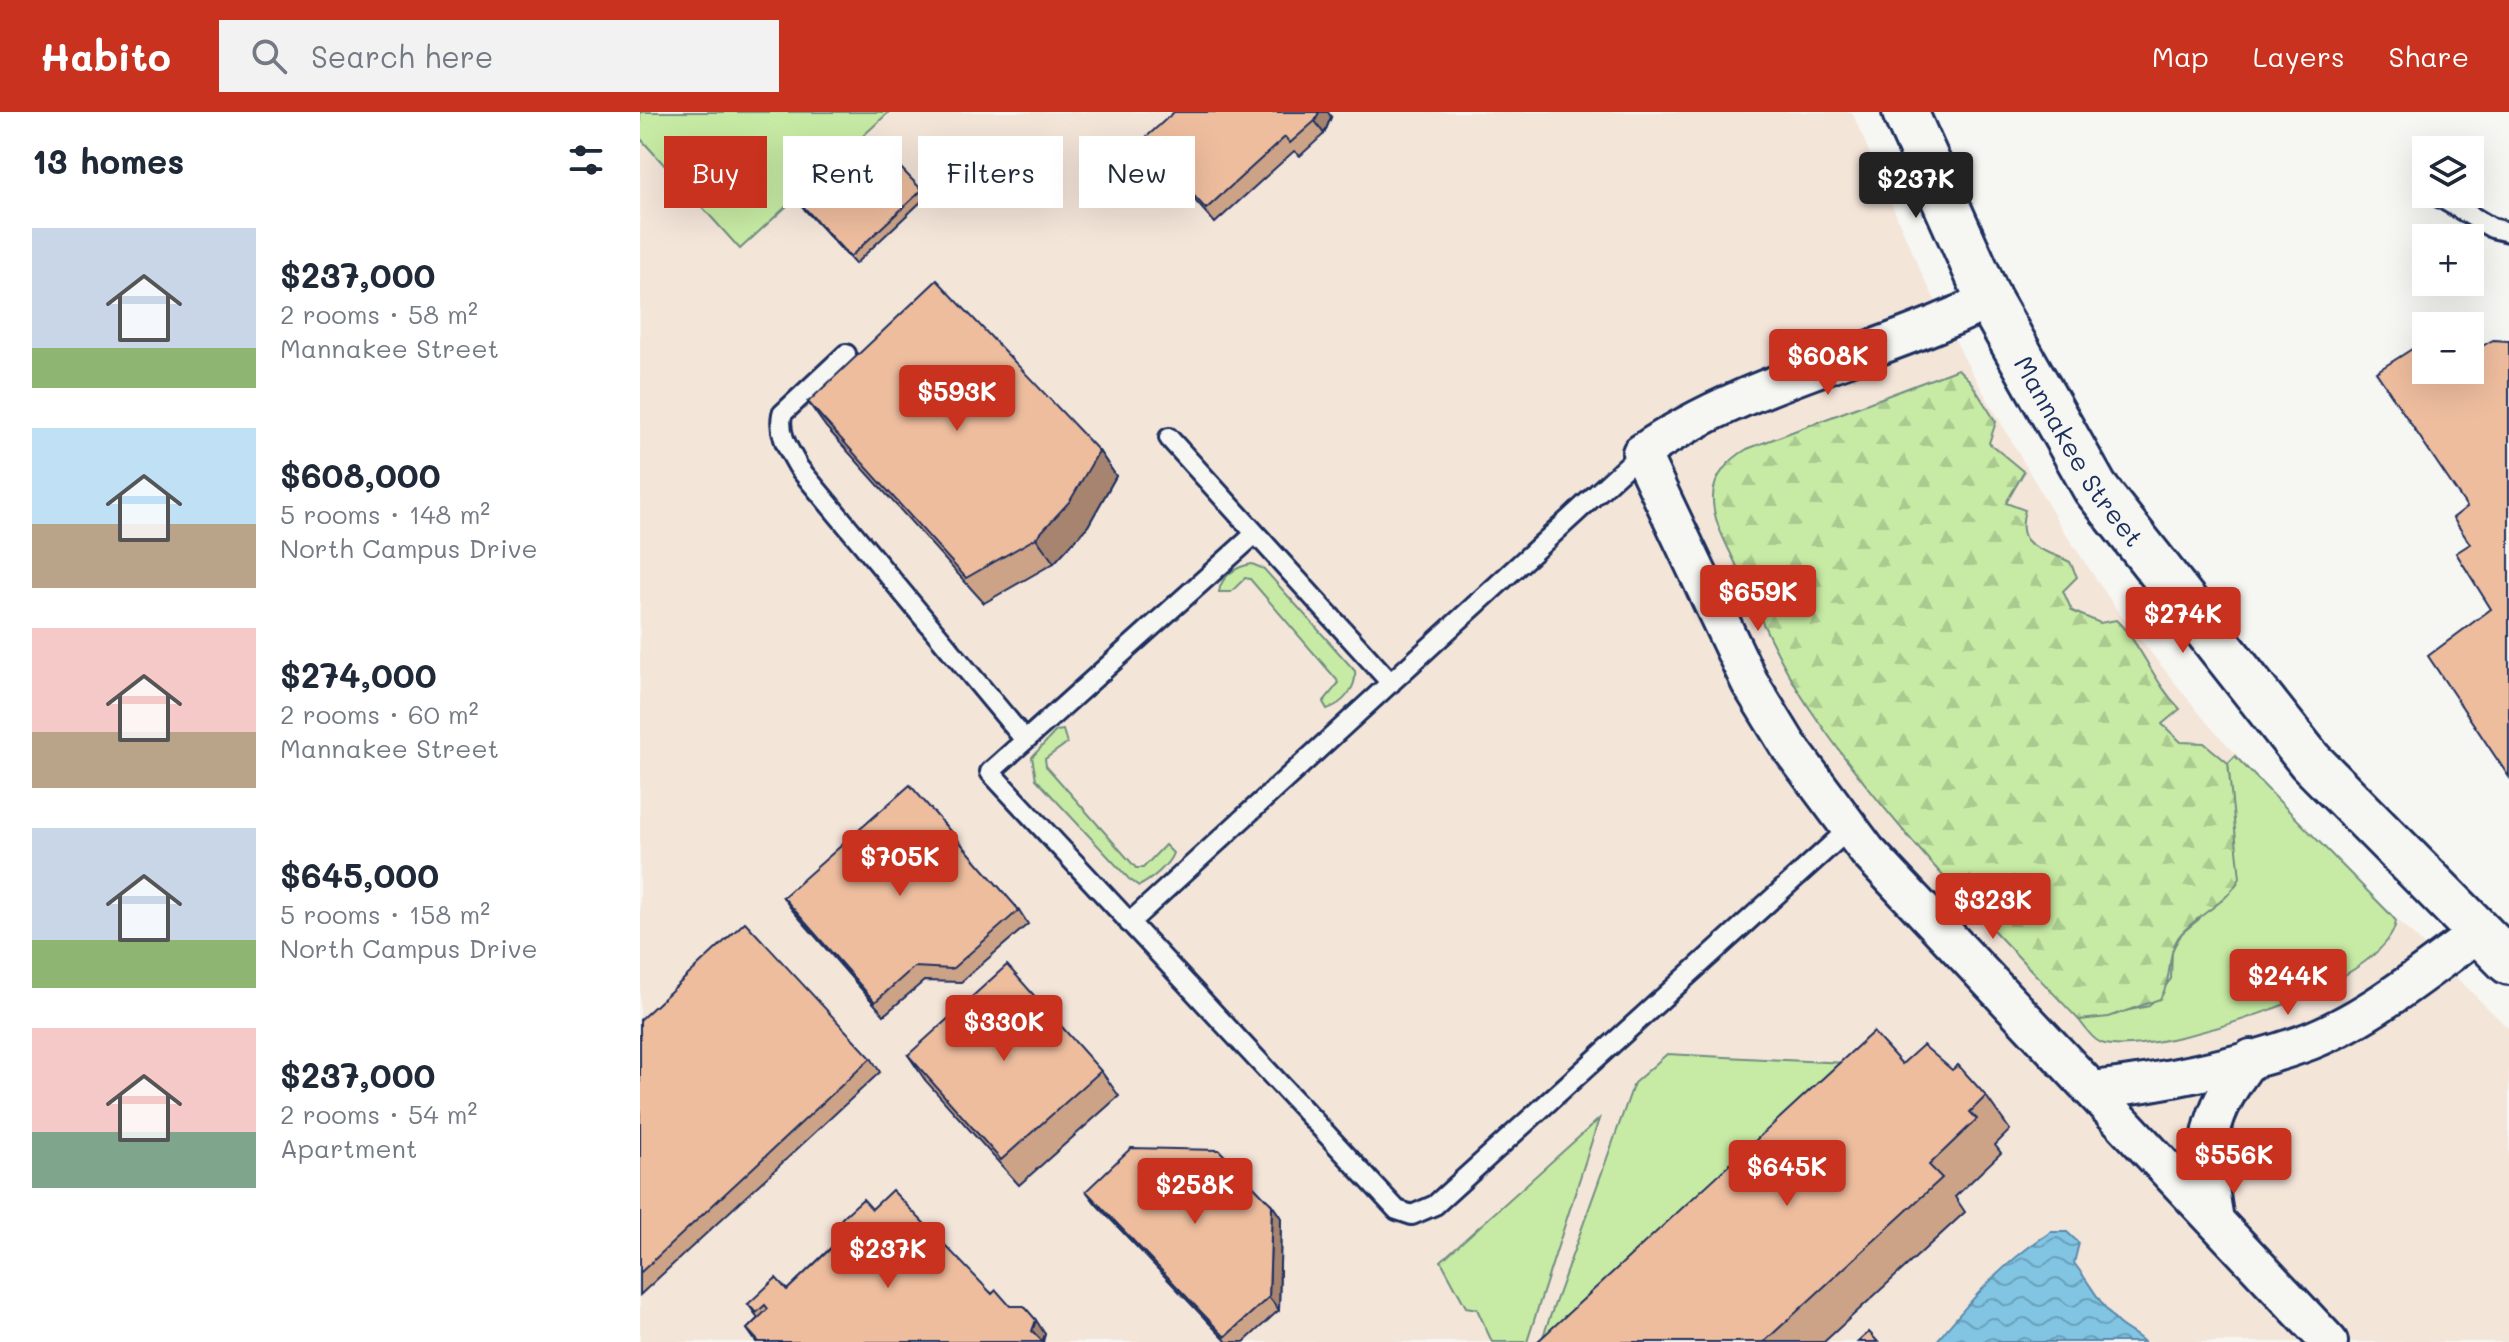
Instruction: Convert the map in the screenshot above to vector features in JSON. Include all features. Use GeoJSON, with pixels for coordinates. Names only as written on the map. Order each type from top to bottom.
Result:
{"type":"FeatureCollection","features":[{"type":"Feature","properties":{"kind":"street","name":"Mannakee Street"},"geometry":{"type":"LineString","coordinates":[[1905,112],[1989,300],[2095,488],[2310,761],[2494,948]]}},
{"type":"Feature","properties":{"kind":"street"},"geometry":{"type":"LineString","coordinates":[[1989,300],[1954,317],[1749,394],[1681,426],[1641,453],[1750,683],[1788,745],[1850,828],[2329,1342]]}},
{"type":"Feature","properties":{"kind":"street"},"geometry":{"type":"LineString","coordinates":[[2093,1090],[2139,1085],[2303,1044],[2494,948]]}},
{"type":"Feature","properties":{"kind":"street"},"geometry":{"type":"LineString","coordinates":[[2215,1220],[2208,1167],[2216,1109],[2251,1058]]}},
{"type":"Feature","properties":{"kind":"lane"},"geometry":{"type":"LineString","coordinates":[[2458,208],[2492,228],[2509,232]]}},
{"type":"Feature","properties":{"kind":"lane"},"geometry":{"type":"LineString","coordinates":[[846,354],[782,414],[779,427],[784,442],[799,468],[1025,740]]}},
{"type":"Feature","properties":{"kind":"lane"},"geometry":{"type":"LineString","coordinates":[[1169,438],[1391,683]]}},
{"type":"Feature","properties":{"kind":"lane"},"geometry":{"type":"LineString","coordinates":[[1129,923],[1641,453]]}},
{"type":"Feature","properties":{"kind":"lane"},"geometry":{"type":"LineString","coordinates":[[1255,534],[990,772],[1397,1210],[1412,1215],[1435,1205],[1850,828]]}},
{"type":"Feature","properties":{"kind":"shaded area"},"geometry":{"type":"Polygon","coordinates":[[[640,112],[1852,112],[1918,266],[1966,362],[2061,527],[2119,613],[2208,724],[2307,831],[2509,1029],[2509,1342],[640,1342],[640,112]]]}},
{"type":"Feature","properties":{"kind":"green space"},"geometry":{"type":"Polygon","coordinates":[[[640,112],[889,112],[863,136],[783,136],[785,208],[740,249],[703,208],[767,208],[767,136],[664,136],[664,165],[640,138],[640,112]]]}},
{"type":"Feature","properties":{"kind":"green space"},"geometry":{"type":"Polygon","coordinates":[[[1958,369],[1970,381],[1996,422],[1989,443],[2024,472],[2006,503],[2025,510],[2023,532],[2027,540],[2070,562],[2077,577],[2063,591],[2072,611],[2100,623],[2116,620],[2180,709],[2162,724],[2181,742],[2204,743],[2228,763],[2240,878],[2228,895],[2188,926],[2176,941],[2160,999],[2109,1017],[2079,1020],[1937,869],[1869,790],[1808,706],[1789,674],[1754,605],[1715,516],[1713,497],[1719,475],[1747,449],[1958,369]]]}},
{"type":"Feature","properties":{"kind":"green space"},"geometry":{"type":"Polygon","coordinates":[[[1252,564],[1264,569],[1355,671],[1351,689],[1333,707],[1327,709],[1323,702],[1338,684],[1337,680],[1250,579],[1245,578],[1231,592],[1219,592],[1223,581],[1231,573],[1252,564]]]}},
{"type":"Feature","properties":{"kind":"green space"},"geometry":{"type":"Polygon","coordinates":[[[1063,730],[1067,743],[1045,759],[1046,766],[1136,868],[1143,868],[1165,845],[1173,853],[1159,872],[1139,886],[1036,779],[1032,757],[1056,731],[1063,730]]]}},
{"type":"Feature","properties":{"kind":"green space"},"geometry":{"type":"Polygon","coordinates":[[[2235,756],[2396,921],[2384,945],[2355,968],[2315,991],[2268,1011],[2172,1039],[2133,1045],[2101,1043],[2090,1035],[2079,1020],[2149,1006],[2171,979],[2172,950],[2182,933],[2199,919],[2236,849],[2228,763],[2235,756]]]}},
{"type":"Feature","properties":{"kind":"green space"},"geometry":{"type":"Polygon","coordinates":[[[1667,1054],[1846,1063],[1541,1342],[1634,1083],[1667,1054]]]}},
{"type":"Feature","properties":{"kind":"green space"},"geometry":{"type":"Polygon","coordinates":[[[1599,1119],[1527,1342],[1492,1342],[1477,1309],[1466,1307],[1441,1261],[1599,1119]]]}},
{"type":"Feature","properties":{"kind":"water"},"geometry":{"type":"Polygon","coordinates":[[[2051,1232],[2067,1232],[2079,1243],[2074,1263],[2117,1322],[2144,1342],[1936,1342],[2003,1268],[2051,1232]]]}},
{"type":"Feature","properties":{"kind":"building"},"geometry":{"type":"Polygon","coordinates":[[[1174,112],[1319,112],[1315,121],[1290,143],[1285,137],[1206,209],[1195,197],[1195,136],[1147,136],[1174,112]]]}},
{"type":"Feature","properties":{"kind":"building"},"geometry":{"type":"Polygon","coordinates":[[[902,169],[918,186],[918,194],[850,257],[805,208],[902,208],[902,169]]]}},
{"type":"Feature","properties":{"kind":"building"},"geometry":{"type":"Polygon","coordinates":[[[937,280],[1099,451],[1070,501],[1036,538],[966,578],[808,402],[937,280]]]}},
{"type":"Feature","properties":{"kind":"building"},"geometry":{"type":"Polygon","coordinates":[[[2493,340],[2509,341],[2509,777],[2428,656],[2491,609],[2456,553],[2470,544],[2453,518],[2467,507],[2376,372],[2412,349],[2412,384],[2484,384],[2484,345],[2493,340]]]}},
{"type":"Feature","properties":{"kind":"building"},"geometry":{"type":"Polygon","coordinates":[[[910,785],[1019,910],[952,969],[914,967],[875,1002],[783,897],[910,785]]]}},
{"type":"Feature","properties":{"kind":"building"},"geometry":{"type":"Polygon","coordinates":[[[745,922],[871,1058],[640,1273],[640,1020],[745,922]]]}},
{"type":"Feature","properties":{"kind":"building"},"geometry":{"type":"Polygon","coordinates":[[[1007,965],[1101,1071],[1001,1160],[908,1055],[1007,965]]]}},
{"type":"Feature","properties":{"kind":"building"},"geometry":{"type":"Polygon","coordinates":[[[1873,1032],[1902,1064],[1923,1045],[1952,1070],[1958,1065],[1986,1096],[1970,1112],[1977,1119],[1929,1165],[1942,1178],[1764,1342],[1537,1342],[1873,1032]]]}},
{"type":"Feature","properties":{"kind":"building"},"geometry":{"type":"Polygon","coordinates":[[[1131,1148],[1219,1150],[1272,1205],[1269,1297],[1225,1337],[1086,1191],[1131,1148]]]}},
{"type":"Feature","properties":{"kind":"building"},"geometry":{"type":"Polygon","coordinates":[[[892,1190],[992,1294],[996,1290],[1010,1306],[1024,1306],[1036,1320],[1032,1331],[1043,1342],[759,1342],[747,1329],[768,1309],[765,1305],[756,1313],[748,1304],[776,1278],[787,1290],[845,1235],[836,1225],[844,1216],[863,1199],[872,1209],[892,1190]]]}},
{"type":"Feature","properties":{"kind":"building"},"geometry":{"type":"Polygon","coordinates":[[[1869,1332],[1878,1342],[1858,1342],[1869,1332]]]}}]}
